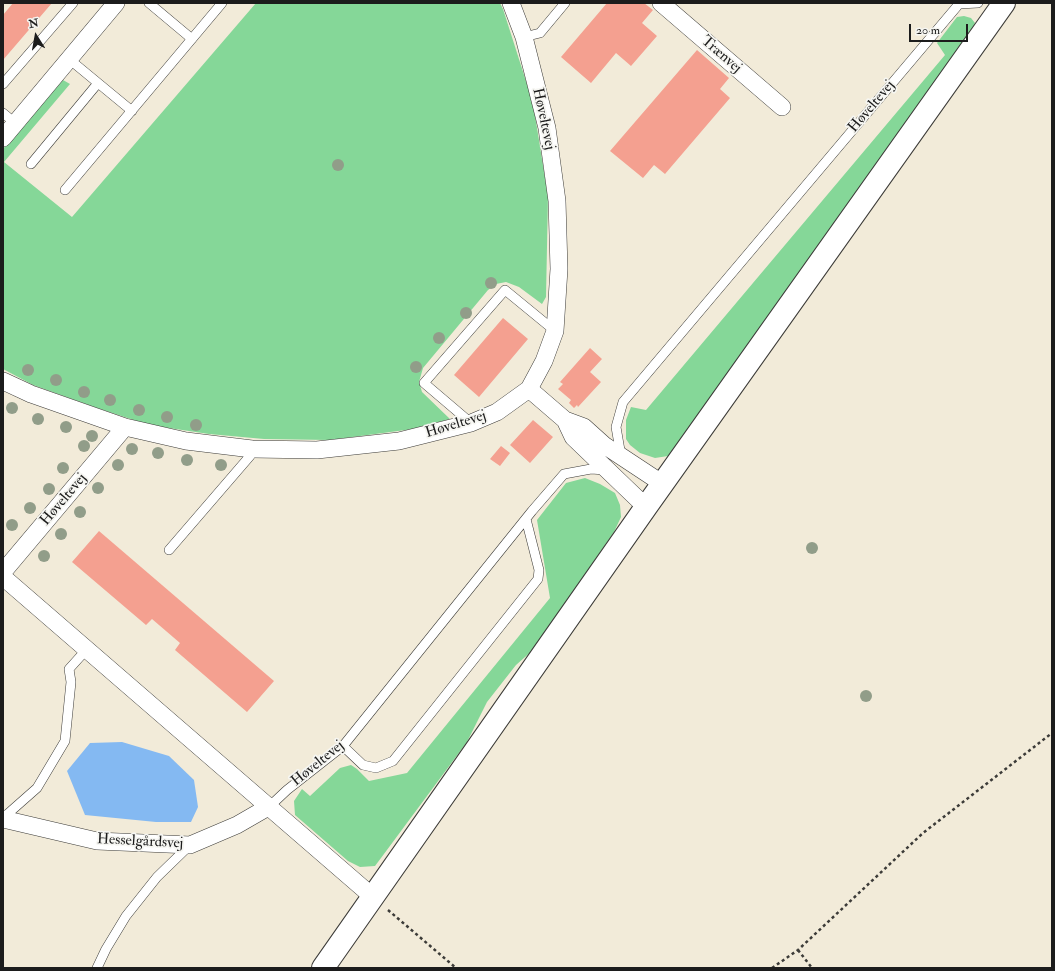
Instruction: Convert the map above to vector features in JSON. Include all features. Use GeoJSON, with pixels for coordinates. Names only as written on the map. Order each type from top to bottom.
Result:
{"type":"FeatureCollection","features":[{"type":"Feature","properties":{"kind":"street"},"geometry":{"type":"LineString","coordinates":[[3,138],[9,118],[69,59],[116,3]]}},
{"type":"Feature","properties":{"kind":"street","name":"Høveltevej"},"geometry":{"type":"LineString","coordinates":[[3,381],[31,394],[125,427],[186,441],[252,449],[316,450],[399,441],[471,423],[497,412],[529,389],[544,361],[555,331],[559,269],[557,201],[547,128],[524,37],[511,3]]}},
{"type":"Feature","properties":{"kind":"street","name":"Trænvej"},"geometry":{"type":"LineString","coordinates":[[661,3],[782,106]]}},
{"type":"Feature","properties":{"kind":"street","name":"Høveltevej"},"geometry":{"type":"LineString","coordinates":[[323,968],[646,507],[1001,8]]}},
{"type":"Feature","properties":{"kind":"street"},"geometry":{"type":"LineString","coordinates":[[529,389],[565,420],[584,427],[604,445],[663,484]]}},
{"type":"Feature","properties":{"kind":"street"},"geometry":{"type":"LineString","coordinates":[[565,420],[573,437],[646,507]]}},
{"type":"Feature","properties":{"kind":"street","name":"Høveltevej"},"geometry":{"type":"LineString","coordinates":[[3,572],[125,427]]}},
{"type":"Feature","properties":{"kind":"street"},"geometry":{"type":"LineString","coordinates":[[3,576],[374,897]]}},
{"type":"Feature","properties":{"kind":"street","name":"Hesselgårdsvej"},"geometry":{"type":"LineString","coordinates":[[3,818],[97,841],[190,845],[237,825],[270,806]]}},
{"type":"Feature","properties":{"kind":"lane"},"geometry":{"type":"LineString","coordinates":[[3,84],[73,3]]}},
{"type":"Feature","properties":{"kind":"lane"},"geometry":{"type":"LineString","coordinates":[[65,190],[222,3]]}},
{"type":"Feature","properties":{"kind":"lane"},"geometry":{"type":"LineString","coordinates":[[524,37],[540,33],[565,3]]}},
{"type":"Feature","properties":{"kind":"lane","name":"Høveltevej"},"geometry":{"type":"LineString","coordinates":[[621,456],[616,426],[623,402],[959,4],[978,3],[1001,8]]}},
{"type":"Feature","properties":{"kind":"lane"},"geometry":{"type":"LineString","coordinates":[[155,5],[192,39]]}},
{"type":"Feature","properties":{"kind":"lane"},"geometry":{"type":"LineString","coordinates":[[69,59],[132,111]]}},
{"type":"Feature","properties":{"kind":"lane"},"geometry":{"type":"LineString","coordinates":[[31,164],[98,83]]}},
{"type":"Feature","properties":{"kind":"lane"},"geometry":{"type":"LineString","coordinates":[[471,423],[424,382],[505,290],[555,331]]}},
{"type":"Feature","properties":{"kind":"lane"},"geometry":{"type":"LineString","coordinates":[[169,550],[250,456],[252,449]]}},
{"type":"Feature","properties":{"kind":"lane","name":"Høveltevej"},"geometry":{"type":"LineString","coordinates":[[270,806],[287,790],[343,746],[564,474],[591,470],[607,470]]}},
{"type":"Feature","properties":{"kind":"lane"},"geometry":{"type":"LineString","coordinates":[[343,746],[363,765],[376,768],[393,761],[538,579],[539,570],[526,519]]}},
{"type":"Feature","properties":{"kind":"lane"},"geometry":{"type":"LineString","coordinates":[[3,818],[37,788],[65,741],[71,682],[69,668],[88,649]]}},
{"type":"Feature","properties":{"kind":"lane"},"geometry":{"type":"LineString","coordinates":[[97,968],[106,949],[126,916],[157,877],[190,845]]}},
{"type":"Feature","properties":{"kind":"path"},"geometry":{"type":"LineString","coordinates":[[772,968],[798,950],[923,833],[1052,733]]}},
{"type":"Feature","properties":{"kind":"path"},"geometry":{"type":"LineString","coordinates":[[374,897],[456,968]]}},
{"type":"Feature","properties":{"kind":"path"},"geometry":{"type":"LineString","coordinates":[[798,950],[812,968]]}},
{"type":"Feature","properties":{"kind":"green space"},"geometry":{"type":"Polygon","coordinates":[[[256,3],[500,3],[503,9],[533,103],[548,196],[546,297],[542,304],[519,287],[506,282],[496,284],[488,290],[423,368],[419,382],[422,392],[450,419],[413,429],[330,440],[264,439],[209,434],[149,425],[33,385],[3,369],[3,149],[63,80],[70,84],[4,162],[72,217],[256,3]]]}},
{"type":"Feature","properties":{"kind":"green space"},"geometry":{"type":"Polygon","coordinates":[[[964,16],[971,18],[975,23],[970,35],[694,424],[668,456],[655,458],[640,453],[630,445],[626,439],[626,420],[631,407],[646,410],[945,55],[937,43],[957,17],[964,16]]]}},
{"type":"Feature","properties":{"kind":"green space"},"geometry":{"type":"Polygon","coordinates":[[[585,478],[600,484],[615,493],[620,505],[621,517],[614,532],[533,650],[516,665],[487,702],[467,742],[375,866],[360,867],[348,861],[295,815],[294,801],[302,789],[310,796],[340,768],[351,765],[369,781],[407,773],[550,598],[537,520],[566,483],[585,478]]]}},
{"type":"Feature","properties":{"kind":"water"},"geometry":{"type":"Polygon","coordinates":[[[122,742],[169,756],[194,780],[198,807],[191,822],[156,822],[85,815],[67,771],[90,743],[122,742]]]}},
{"type":"Feature","properties":{"kind":"building"},"geometry":{"type":"Polygon","coordinates":[[[13,3],[52,3],[3,60],[3,15],[13,3]]]}},
{"type":"Feature","properties":{"kind":"building"},"geometry":{"type":"Polygon","coordinates":[[[607,3],[644,3],[653,10],[642,23],[657,36],[631,66],[616,53],[591,83],[561,57],[607,3]]]}},
{"type":"Feature","properties":{"kind":"building"},"geometry":{"type":"Polygon","coordinates":[[[697,50],[729,78],[720,89],[730,98],[665,174],[654,165],[643,178],[610,151],[697,50]]]}},
{"type":"Feature","properties":{"kind":"building"},"geometry":{"type":"Polygon","coordinates":[[[503,318],[528,339],[479,397],[454,375],[503,318]]]}},
{"type":"Feature","properties":{"kind":"building"},"geometry":{"type":"Polygon","coordinates":[[[590,348],[602,359],[590,372],[601,382],[578,407],[577,405],[574,408],[569,403],[571,400],[558,389],[563,384],[560,382],[590,348]]]}},
{"type":"Feature","properties":{"kind":"building"},"geometry":{"type":"Polygon","coordinates":[[[533,420],[553,437],[530,463],[510,445],[533,420]]]}},
{"type":"Feature","properties":{"kind":"building"},"geometry":{"type":"Polygon","coordinates":[[[501,446],[510,453],[500,466],[490,459],[501,446]]]}},
{"type":"Feature","properties":{"kind":"building"},"geometry":{"type":"Polygon","coordinates":[[[99,531],[274,681],[247,712],[175,650],[180,643],[152,619],[146,625],[72,562],[99,531]]]}}]}
